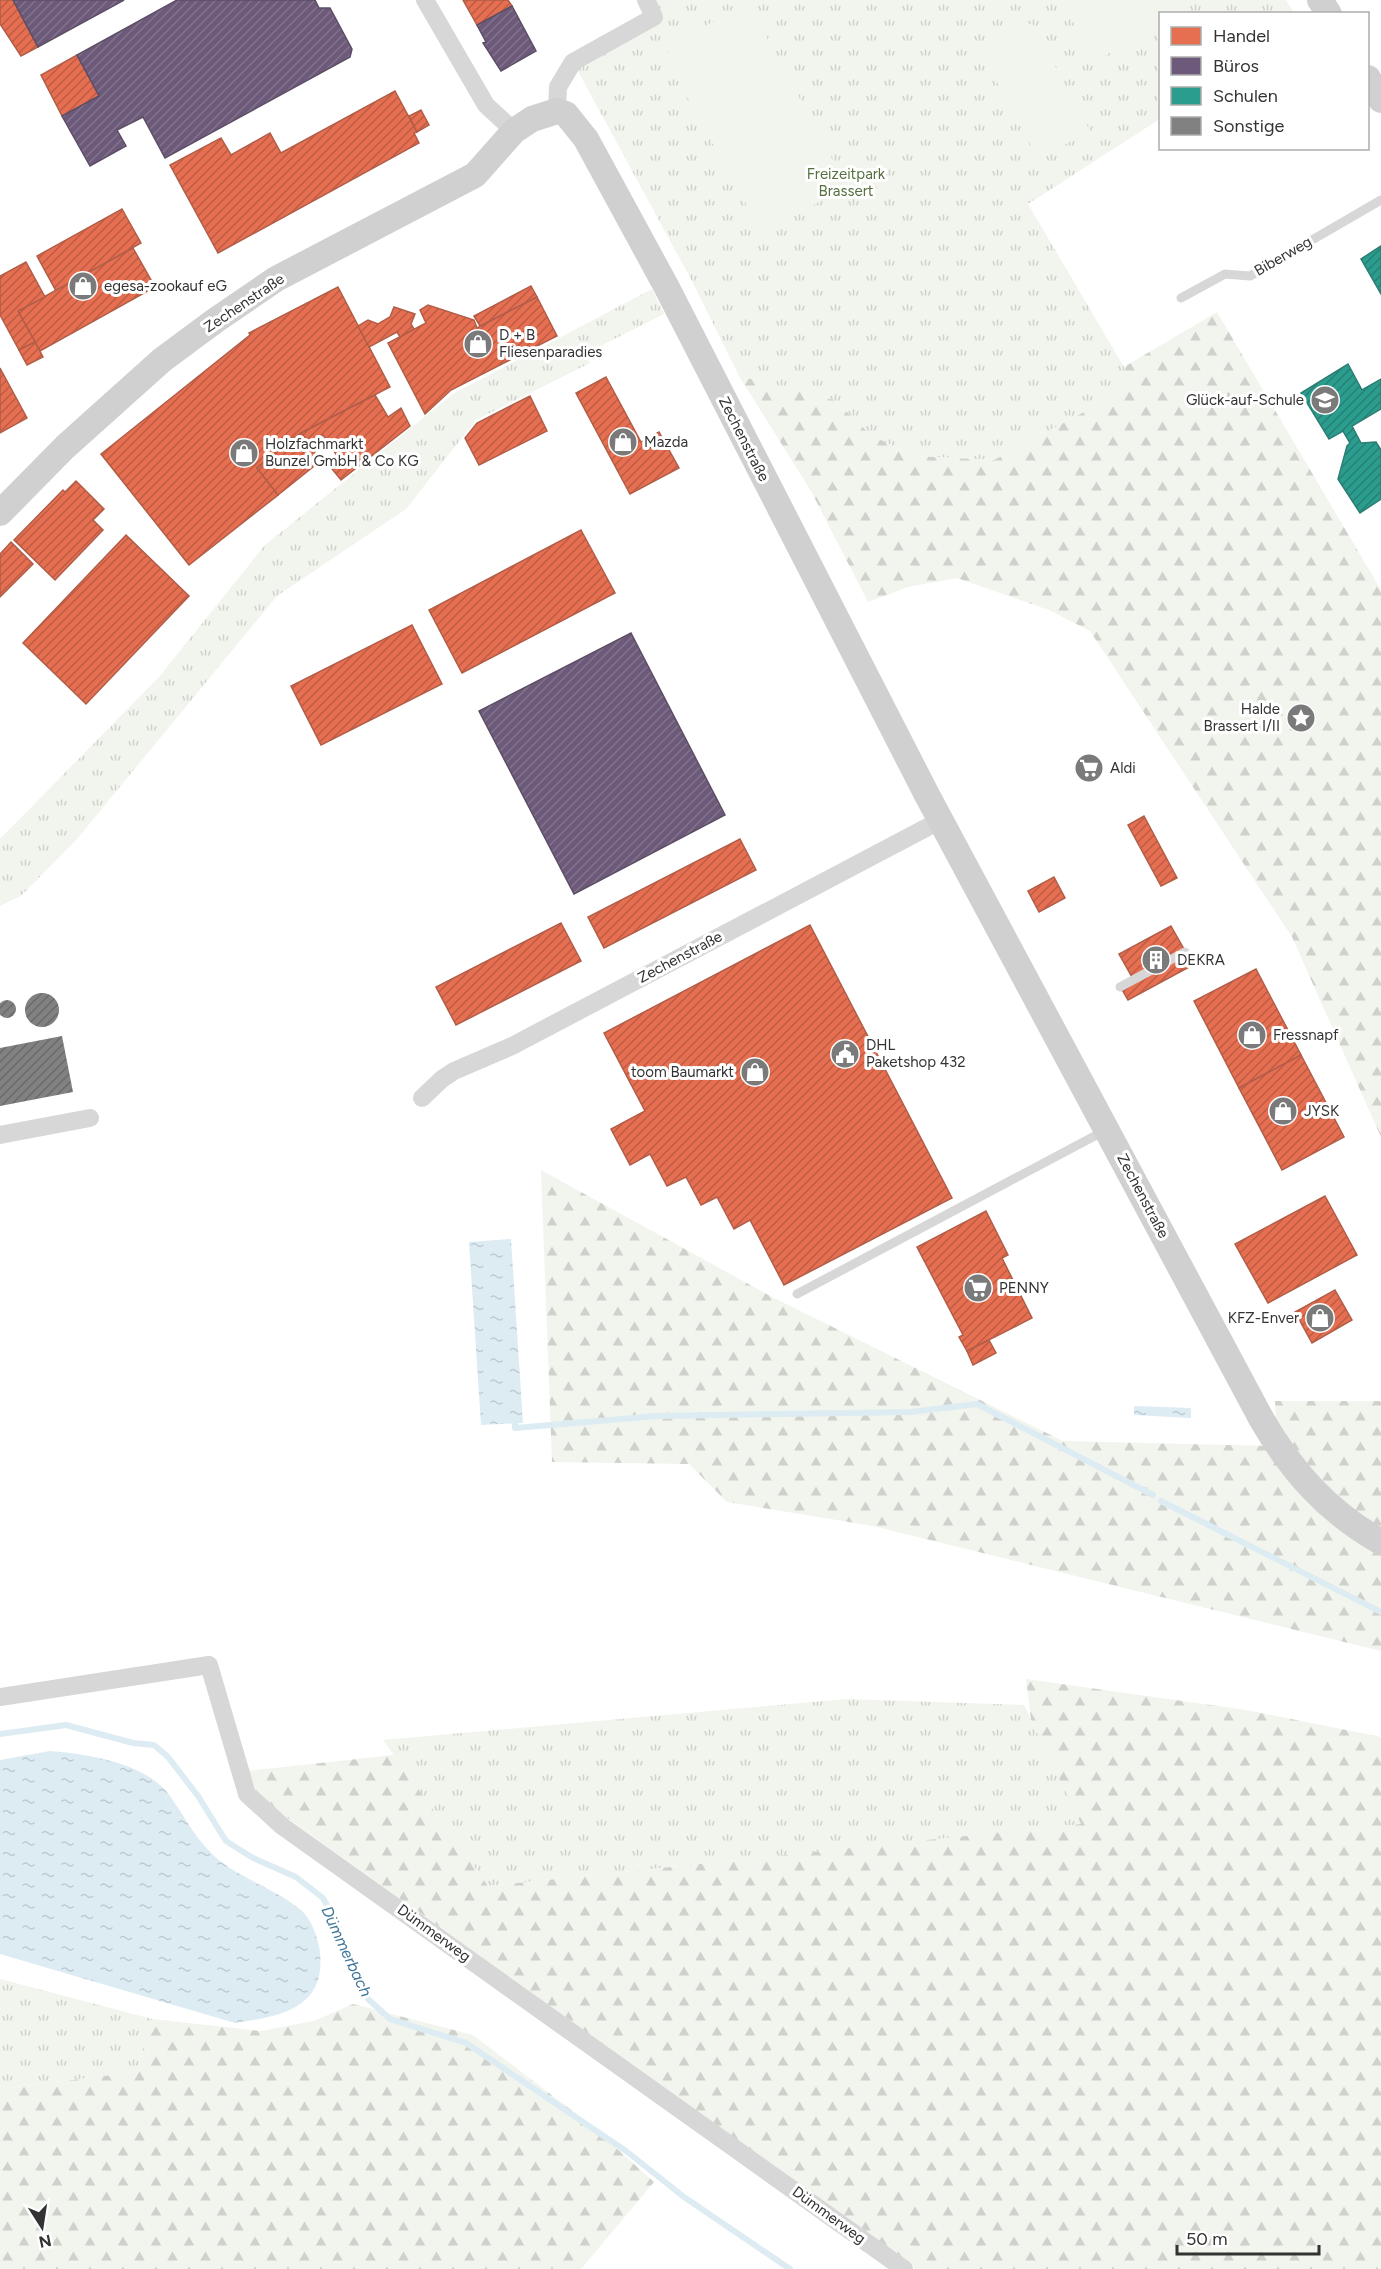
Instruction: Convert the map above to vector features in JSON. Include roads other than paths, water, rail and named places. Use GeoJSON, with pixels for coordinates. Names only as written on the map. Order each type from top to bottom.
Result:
{"type":"FeatureCollection","features":[{"type":"Feature","properties":{"kind":"street"},"geometry":{"type":"LineString","coordinates":[[557,111],[558,87],[573,62],[654,18],[646,0]]}},
{"type":"Feature","properties":{"kind":"street"},"geometry":{"type":"LineString","coordinates":[[425,1],[486,105],[514,132]]}},
{"type":"Feature","properties":{"kind":"street"},"geometry":{"type":"LineString","coordinates":[[1369,80],[1381,100]]}},
{"type":"Feature","properties":{"kind":"street","name":"Zechenstraße"},"geometry":{"type":"LineString","coordinates":[[0,513],[65,447],[162,360],[207,327],[276,279],[475,175],[514,132],[539,116],[557,111],[566,114],[579,127],[603,170],[941,820],[1277,1446],[1320,1499],[1350,1524],[1381,1542]]}},
{"type":"Feature","properties":{"kind":"street","name":"Zechenstraße"},"geometry":{"type":"LineString","coordinates":[[422,1098],[454,1071],[512,1046],[941,820]]}},
{"type":"Feature","properties":{"kind":"street"},"geometry":{"type":"LineString","coordinates":[[0,1135],[90,1118]]}},
{"type":"Feature","properties":{"kind":"street","name":"Dümmerweg"},"geometry":{"type":"LineString","coordinates":[[0,1697],[208,1665],[247,1794],[282,1826],[904,2269]]}},
{"type":"Feature","properties":{"kind":"lane","name":"Biberweg"},"geometry":{"type":"LineString","coordinates":[[1181,298],[1224,274],[1250,276],[1381,200]]}},
{"type":"Feature","properties":{"kind":"lane"},"geometry":{"type":"LineString","coordinates":[[1120,987],[1185,952]]}},
{"type":"Feature","properties":{"kind":"lane"},"geometry":{"type":"LineString","coordinates":[[797,1294],[1108,1129]]}},
{"type":"Feature","properties":{"kind":"water"},"geometry":{"type":"Polygon","coordinates":[[[511,1239],[523,1423],[481,1425],[469,1242],[511,1239]]]}},
{"type":"Feature","properties":{"kind":"water"},"geometry":{"type":"Polygon","coordinates":[[[1134,1406],[1191,1408],[1191,1418],[1134,1415],[1134,1406]]]}},
{"type":"Feature","properties":{"kind":"water"},"geometry":{"type":"Polygon","coordinates":[[[50,1751],[115,1762],[147,1775],[170,1796],[212,1854],[240,1874],[302,1911],[314,1930],[320,1952],[320,1971],[316,1986],[308,1998],[283,2012],[235,2023],[0,1954],[0,1760],[50,1751]]]}},
{"type":"Feature","properties":{"kind":"waterway"},"geometry":{"type":"LineString","coordinates":[[515,1423],[515,1428],[658,1416],[911,1412],[977,1404],[1153,1495]]}},
{"type":"Feature","properties":{"kind":"waterway"},"geometry":{"type":"LineString","coordinates":[[1161,1501],[1381,1612]]}},
{"type":"Feature","properties":{"kind":"waterway","name":"Dümmerbach"},"geometry":{"type":"LineString","coordinates":[[0,1734],[66,1725],[133,1743],[154,1745],[168,1757],[198,1796],[226,1841],[253,1858],[296,1877],[323,1898],[338,1926],[350,1962],[368,1999],[390,2019],[466,2043],[626,2151],[684,2197],[790,2269]]}},
{"type":"Feature","properties":{"kind":"place","name":"egesa-zookauf eG"},"geometry":{"type":"Point","coordinates":[83,286]}},
{"type":"Feature","properties":{"kind":"place","name":"D + B Fliesenparadies"},"geometry":{"type":"Point","coordinates":[478,344]}},
{"type":"Feature","properties":{"kind":"place","name":"Glück-auf-Schule"},"geometry":{"type":"Point","coordinates":[1325,400]}},
{"type":"Feature","properties":{"kind":"place","name":"Mazda"},"geometry":{"type":"Point","coordinates":[623,442]}},
{"type":"Feature","properties":{"kind":"place","name":"Holzfachmarkt Bunzel GmbH & Co KG"},"geometry":{"type":"Point","coordinates":[244,453]}},
{"type":"Feature","properties":{"kind":"place","name":"Halde Brassert I/II"},"geometry":{"type":"Point","coordinates":[1301,718]}},
{"type":"Feature","properties":{"kind":"place","name":"Aldi"},"geometry":{"type":"Point","coordinates":[1089,768]}},
{"type":"Feature","properties":{"kind":"place","name":"DEKRA"},"geometry":{"type":"Point","coordinates":[1156,960]}},
{"type":"Feature","properties":{"kind":"place","name":"Fressnapf"},"geometry":{"type":"Point","coordinates":[1252,1035]}},
{"type":"Feature","properties":{"kind":"place","name":"DHL Paketshop 432"},"geometry":{"type":"Point","coordinates":[845,1054]}},
{"type":"Feature","properties":{"kind":"place","name":"toom Baumarkt"},"geometry":{"type":"Point","coordinates":[755,1072]}},
{"type":"Feature","properties":{"kind":"place","name":"JYSK"},"geometry":{"type":"Point","coordinates":[1283,1111]}},
{"type":"Feature","properties":{"kind":"place","name":"PENNY"},"geometry":{"type":"Point","coordinates":[978,1288]}},
{"type":"Feature","properties":{"kind":"place","name":"KFZ-Enver"},"geometry":{"type":"Point","coordinates":[1320,1318]}},
{"type":"Feature","properties":{"kind":"park label","name":"Freizeitpark Brassert"},"geometry":{"type":"Point","coordinates":[846,182]}}]}
